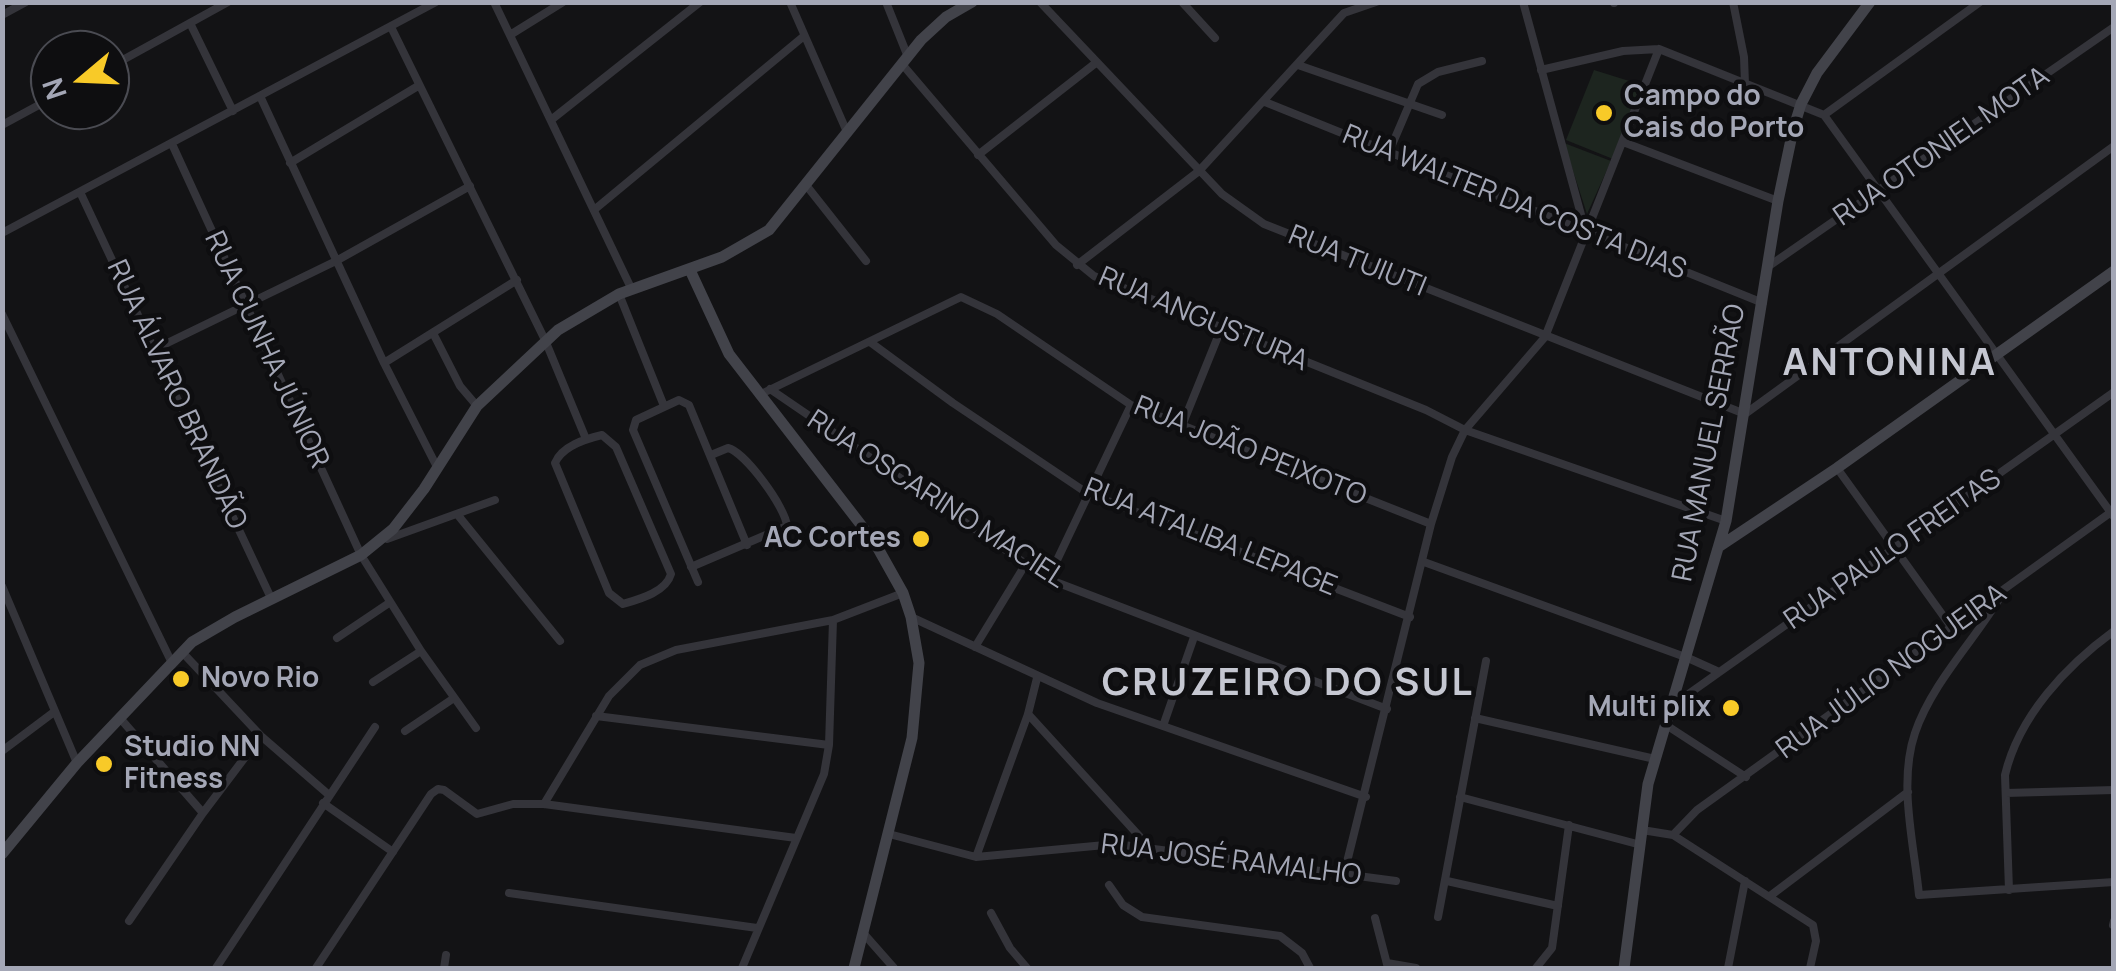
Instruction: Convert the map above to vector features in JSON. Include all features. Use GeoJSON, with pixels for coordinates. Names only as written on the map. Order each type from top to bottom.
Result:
{"type":"FeatureCollection","features":[{"type":"Feature","properties":{"kind":"street"},"geometry":{"type":"LineString","coordinates":[[2,15],[26,2]]}},
{"type":"Feature","properties":{"kind":"street"},"geometry":{"type":"LineString","coordinates":[[130,55],[228,2]]}},
{"type":"Feature","properties":{"kind":"street"},"geometry":{"type":"LineString","coordinates":[[2,233],[436,2]]}},
{"type":"Feature","properties":{"kind":"street"},"geometry":{"type":"LineString","coordinates":[[494,2],[594,210],[664,406]]}},
{"type":"Feature","properties":{"kind":"street"},"geometry":{"type":"LineString","coordinates":[[510,35],[563,2]]}},
{"type":"Feature","properties":{"kind":"street"},"geometry":{"type":"LineString","coordinates":[[790,2],[847,132]]}},
{"type":"Feature","properties":{"kind":"street","name":"RUA ANGUSTURA"},"geometry":{"type":"LineString","coordinates":[[886,2],[905,61],[978,155],[1077,265],[1114,286],[1426,410],[1465,430],[1726,521]]}},
{"type":"Feature","properties":{"kind":"street"},"geometry":{"type":"LineString","coordinates":[[2,854],[77,763],[182,652],[208,631],[361,555],[380,541],[407,512],[477,406],[545,340],[578,316],[626,292],[690,270],[769,230],[934,27],[972,2]]}},
{"type":"Feature","properties":{"kind":"street","name":"RUA TUIUTI"},"geometry":{"type":"LineString","coordinates":[[1040,2],[1199,171],[1233,204],[1264,224],[1744,414]]}},
{"type":"Feature","properties":{"kind":"street"},"geometry":{"type":"LineString","coordinates":[[1182,2],[1215,38]]}},
{"type":"Feature","properties":{"kind":"street"},"geometry":{"type":"LineString","coordinates":[[1342,2],[1344,13]]}},
{"type":"Feature","properties":{"kind":"street"},"geometry":{"type":"LineString","coordinates":[[1077,265],[1199,171],[1344,13],[1376,2]]}},
{"type":"Feature","properties":{"kind":"street"},"geometry":{"type":"LineString","coordinates":[[1523,2],[1586,233]]}},
{"type":"Feature","properties":{"kind":"street"},"geometry":{"type":"LineString","coordinates":[[1734,2],[1746,84]]}},
{"type":"Feature","properties":{"kind":"street"},"geometry":{"type":"LineString","coordinates":[[1824,115],[1980,2]]}},
{"type":"Feature","properties":{"kind":"street"},"geometry":{"type":"LineString","coordinates":[[551,120],[697,4]]}},
{"type":"Feature","properties":{"kind":"street","name":"RUA MANUEL SERRÃO"},"geometry":{"type":"LineString","coordinates":[[1624,968],[1655,759],[1726,521],[1778,201],[1801,104],[1817,73],[1867,4]]}},
{"type":"Feature","properties":{"kind":"street"},"geometry":{"type":"LineString","coordinates":[[190,23],[233,111]]}},
{"type":"Feature","properties":{"kind":"street"},"geometry":{"type":"LineString","coordinates":[[391,27],[545,340],[586,439]]}},
{"type":"Feature","properties":{"kind":"street","name":"RUA OTONIEL MOTA"},"geometry":{"type":"LineString","coordinates":[[1769,266],[2114,27]]}},
{"type":"Feature","properties":{"kind":"street"},"geometry":{"type":"LineString","coordinates":[[594,210],[804,36]]}},
{"type":"Feature","properties":{"kind":"street"},"geometry":{"type":"LineString","coordinates":[[1541,70],[1623,51],[1659,49],[1824,115],[2112,513]]}},
{"type":"Feature","properties":{"kind":"street"},"geometry":{"type":"LineString","coordinates":[[1344,874],[1447,470],[1465,430],[1545,338],[1659,49]]}},
{"type":"Feature","properties":{"kind":"street"},"geometry":{"type":"LineString","coordinates":[[1389,152],[1418,84],[1428,76],[1482,61]]}},
{"type":"Feature","properties":{"kind":"street"},"geometry":{"type":"LineString","coordinates":[[978,155],[1097,62]]}},
{"type":"Feature","properties":{"kind":"street"},"geometry":{"type":"LineString","coordinates":[[1298,65],[1442,115]]}},
{"type":"Feature","properties":{"kind":"street"},"geometry":{"type":"LineString","coordinates":[[290,164],[418,86]]}},
{"type":"Feature","properties":{"kind":"street"},"geometry":{"type":"LineString","coordinates":[[260,96],[384,363],[437,467]]}},
{"type":"Feature","properties":{"kind":"street","name":"RUA WALTER DA COSTA DIAS"},"geometry":{"type":"LineString","coordinates":[[1265,102],[1763,302]]}},
{"type":"Feature","properties":{"kind":"street"},"geometry":{"type":"LineString","coordinates":[[2,125],[30,110]]}},
{"type":"Feature","properties":{"kind":"street"},"geometry":{"type":"LineString","coordinates":[[1623,142],[1778,201]]}},
{"type":"Feature","properties":{"kind":"street","name":"RUA CUNHA JÚNIOR"},"geometry":{"type":"LineString","coordinates":[[172,144],[361,555],[421,651],[476,728]]}},
{"type":"Feature","properties":{"kind":"street"},"geometry":{"type":"LineString","coordinates":[[1744,414],[2114,146]]}},
{"type":"Feature","properties":{"kind":"street"},"geometry":{"type":"LineString","coordinates":[[806,185],[866,261]]}},
{"type":"Feature","properties":{"kind":"street"},"geometry":{"type":"LineString","coordinates":[[155,349],[336,261],[470,186]]}},
{"type":"Feature","properties":{"kind":"street","name":"RUA ÁLVARO BRANDÃO"},"geometry":{"type":"LineString","coordinates":[[80,192],[271,598]]}},
{"type":"Feature","properties":{"kind":"street"},"geometry":{"type":"LineString","coordinates":[[690,270],[719,337],[764,392],[890,566],[911,618],[919,663],[917,708],[854,968]]}},
{"type":"Feature","properties":{"kind":"street"},"geometry":{"type":"LineString","coordinates":[[1720,546],[1837,468],[2114,271]]}},
{"type":"Feature","properties":{"kind":"street"},"geometry":{"type":"LineString","coordinates":[[384,363],[516,280]]}},
{"type":"Feature","properties":{"kind":"street","name":"RUA JOÃO PEIXOTO"},"geometry":{"type":"LineString","coordinates":[[764,392],[962,297],[996,314],[1130,405],[1431,524]]}},
{"type":"Feature","properties":{"kind":"street"},"geometry":{"type":"LineString","coordinates":[[2,314],[172,663]]}},
{"type":"Feature","properties":{"kind":"street"},"geometry":{"type":"LineString","coordinates":[[1181,428],[1221,329]]}},
{"type":"Feature","properties":{"kind":"street"},"geometry":{"type":"LineString","coordinates":[[433,332],[460,386],[477,406]]}},
{"type":"Feature","properties":{"kind":"street","name":"RUA ATALIBA LEPAGE"},"geometry":{"type":"LineString","coordinates":[[870,342],[1087,493],[1410,617]]}},
{"type":"Feature","properties":{"kind":"street","name":"RUA OSCARINO MACIEL"},"geometry":{"type":"LineString","coordinates":[[764,392],[1048,579],[1387,709]]}},
{"type":"Feature","properties":{"kind":"street","name":"RUA PAULO FREITAS"},"geometry":{"type":"LineString","coordinates":[[1671,706],[2114,392]]}},
{"type":"Feature","properties":{"kind":"street"},"geometry":{"type":"LineString","coordinates":[[698,582],[633,430],[636,420],[679,400],[689,405],[747,545]]}},
{"type":"Feature","properties":{"kind":"street"},"geometry":{"type":"LineString","coordinates":[[1048,579],[1130,405]]}},
{"type":"Feature","properties":{"kind":"street"},"geometry":{"type":"LineString","coordinates":[[602,435],[612,440],[671,574],[662,588],[628,604],[619,603],[609,593],[555,463],[560,454],[586,439],[602,435]]}},
{"type":"Feature","properties":{"kind":"street"},"geometry":{"type":"LineString","coordinates":[[692,567],[784,528],[786,517],[735,449],[711,456]]}},
{"type":"Feature","properties":{"kind":"street"},"geometry":{"type":"LineString","coordinates":[[1837,468],[1952,628]]}},
{"type":"Feature","properties":{"kind":"street"},"geometry":{"type":"LineString","coordinates":[[380,541],[496,500]]}},
{"type":"Feature","properties":{"kind":"street","name":"RUA JÚLIO NOGUEIRA"},"geometry":{"type":"LineString","coordinates":[[1672,836],[1697,810],[2112,513]]}},
{"type":"Feature","properties":{"kind":"street"},"geometry":{"type":"LineString","coordinates":[[458,514],[560,641]]}},
{"type":"Feature","properties":{"kind":"street"},"geometry":{"type":"LineString","coordinates":[[1424,562],[1719,672]]}},
{"type":"Feature","properties":{"kind":"street"},"geometry":{"type":"LineString","coordinates":[[976,647],[1024,565]]}},
{"type":"Feature","properties":{"kind":"street"},"geometry":{"type":"LineString","coordinates":[[2,586],[77,763]]}},
{"type":"Feature","properties":{"kind":"street"},"geometry":{"type":"LineString","coordinates":[[2004,590],[1920,721],[1911,749],[1908,792],[1919,895],[2114,882]]}},
{"type":"Feature","properties":{"kind":"street"},"geometry":{"type":"LineString","coordinates":[[544,804],[596,716],[625,677],[656,656],[833,620],[903,593]]}},
{"type":"Feature","properties":{"kind":"street"},"geometry":{"type":"LineString","coordinates":[[337,638],[390,602]]}},
{"type":"Feature","properties":{"kind":"street"},"geometry":{"type":"LineString","coordinates":[[2,622],[14,614]]}},
{"type":"Feature","properties":{"kind":"street"},"geometry":{"type":"LineString","coordinates":[[911,618],[1037,678],[1366,797]]}},
{"type":"Feature","properties":{"kind":"street"},"geometry":{"type":"LineString","coordinates":[[742,968],[824,774],[829,746],[833,620]]}},
{"type":"Feature","properties":{"kind":"street"},"geometry":{"type":"LineString","coordinates":[[2009,890],[2009,759],[2038,708],[2070,668],[2114,632]]}},
{"type":"Feature","properties":{"kind":"street"},"geometry":{"type":"LineString","coordinates":[[1162,726],[1194,638]]}},
{"type":"Feature","properties":{"kind":"street"},"geometry":{"type":"LineString","coordinates":[[372,682],[421,651]]}},
{"type":"Feature","properties":{"kind":"street"},"geometry":{"type":"LineString","coordinates":[[182,652],[326,799],[392,852]]}},
{"type":"Feature","properties":{"kind":"street"},"geometry":{"type":"LineString","coordinates":[[1438,918],[1486,662]]}},
{"type":"Feature","properties":{"kind":"street"},"geometry":{"type":"LineString","coordinates":[[976,857],[1028,714],[1037,678]]}},
{"type":"Feature","properties":{"kind":"street"},"geometry":{"type":"LineString","coordinates":[[405,731],[454,698]]}},
{"type":"Feature","properties":{"kind":"street"},"geometry":{"type":"LineString","coordinates":[[2,751],[54,712]]}},
{"type":"Feature","properties":{"kind":"street"},"geometry":{"type":"LineString","coordinates":[[1028,714],[1151,849]]}},
{"type":"Feature","properties":{"kind":"street"},"geometry":{"type":"LineString","coordinates":[[596,716],[829,746]]}},
{"type":"Feature","properties":{"kind":"street"},"geometry":{"type":"LineString","coordinates":[[119,717],[203,813]]}},
{"type":"Feature","properties":{"kind":"street"},"geometry":{"type":"LineString","coordinates":[[1475,718],[1655,759]]}},
{"type":"Feature","properties":{"kind":"street"},"geometry":{"type":"LineString","coordinates":[[1665,725],[1746,777]]}},
{"type":"Feature","properties":{"kind":"street"},"geometry":{"type":"LineString","coordinates":[[216,968],[375,727]]}},
{"type":"Feature","properties":{"kind":"street"},"geometry":{"type":"LineString","coordinates":[[129,921],[261,736]]}},
{"type":"Feature","properties":{"kind":"street"},"geometry":{"type":"LineString","coordinates":[[316,968],[435,790],[444,790],[476,814],[514,804],[544,804],[796,838]]}},
{"type":"Feature","properties":{"kind":"street"},"geometry":{"type":"LineString","coordinates":[[2006,793],[2114,790]]}},
{"type":"Feature","properties":{"kind":"street"},"geometry":{"type":"LineString","coordinates":[[1770,896],[1908,792]]}},
{"type":"Feature","properties":{"kind":"street"},"geometry":{"type":"LineString","coordinates":[[1460,797],[1641,844]]}},
{"type":"Feature","properties":{"kind":"street"},"geometry":{"type":"LineString","coordinates":[[1536,968],[1552,948],[1569,825]]}},
{"type":"Feature","properties":{"kind":"street"},"geometry":{"type":"LineString","coordinates":[[1642,830],[1672,836],[1813,925],[1816,941],[1810,968]]}},
{"type":"Feature","properties":{"kind":"street","name":"RUA JOSÉ RAMALHO"},"geometry":{"type":"LineString","coordinates":[[889,834],[976,857],[1093,844],[1396,881]]}},
{"type":"Feature","properties":{"kind":"street"},"geometry":{"type":"LineString","coordinates":[[1447,881],[1558,906]]}},
{"type":"Feature","properties":{"kind":"street"},"geometry":{"type":"LineString","coordinates":[[1728,968],[1745,882]]}},
{"type":"Feature","properties":{"kind":"street"},"geometry":{"type":"LineString","coordinates":[[1109,886],[1123,904],[1142,916],[1280,936],[1302,953],[1310,968]]}},
{"type":"Feature","properties":{"kind":"street"},"geometry":{"type":"LineString","coordinates":[[510,893],[757,928]]}},
{"type":"Feature","properties":{"kind":"street"},"geometry":{"type":"LineString","coordinates":[[991,912],[1010,948],[1027,968]]}},
{"type":"Feature","properties":{"kind":"street"},"geometry":{"type":"LineString","coordinates":[[1375,918],[1388,966],[1416,968]]}},
{"type":"Feature","properties":{"kind":"street"},"geometry":{"type":"LineString","coordinates":[[864,934],[894,968]]}},
{"type":"Feature","properties":{"kind":"street"},"geometry":{"type":"LineString","coordinates":[[444,968],[446,956]]}},
{"type":"Feature","properties":{"kind":"shaded area","name":"Campo do Cais do Porto"},"geometry":{"type":"Polygon","coordinates":[[[1594,70],[1642,85],[1613,159],[1566,140],[1594,70]]]}},
{"type":"Feature","properties":{"kind":"shaded area"},"geometry":{"type":"Polygon","coordinates":[[[1564,143],[1611,161],[1587,214],[1564,143]]]}},
{"type":"Feature","properties":{"kind":"place","name":"Campo do Cais do Porto"},"geometry":{"type":"Point","coordinates":[1604,113]}},
{"type":"Feature","properties":{"kind":"place","name":"AC Cortes"},"geometry":{"type":"Point","coordinates":[921,539]}},
{"type":"Feature","properties":{"kind":"place","name":"Novo Rio"},"geometry":{"type":"Point","coordinates":[181,679]}},
{"type":"Feature","properties":{"kind":"place","name":"Multi plix"},"geometry":{"type":"Point","coordinates":[1731,708]}},
{"type":"Feature","properties":{"kind":"place","name":"Studio NN Fitness"},"geometry":{"type":"Point","coordinates":[104,764]}},
{"type":"Feature","properties":{"kind":"district","name":"ANTONINA"},"geometry":{"type":"Point","coordinates":[1890,364]}},
{"type":"Feature","properties":{"kind":"district","name":"CRUZEIRO DO SUL"},"geometry":{"type":"Point","coordinates":[1288,684]}}]}
